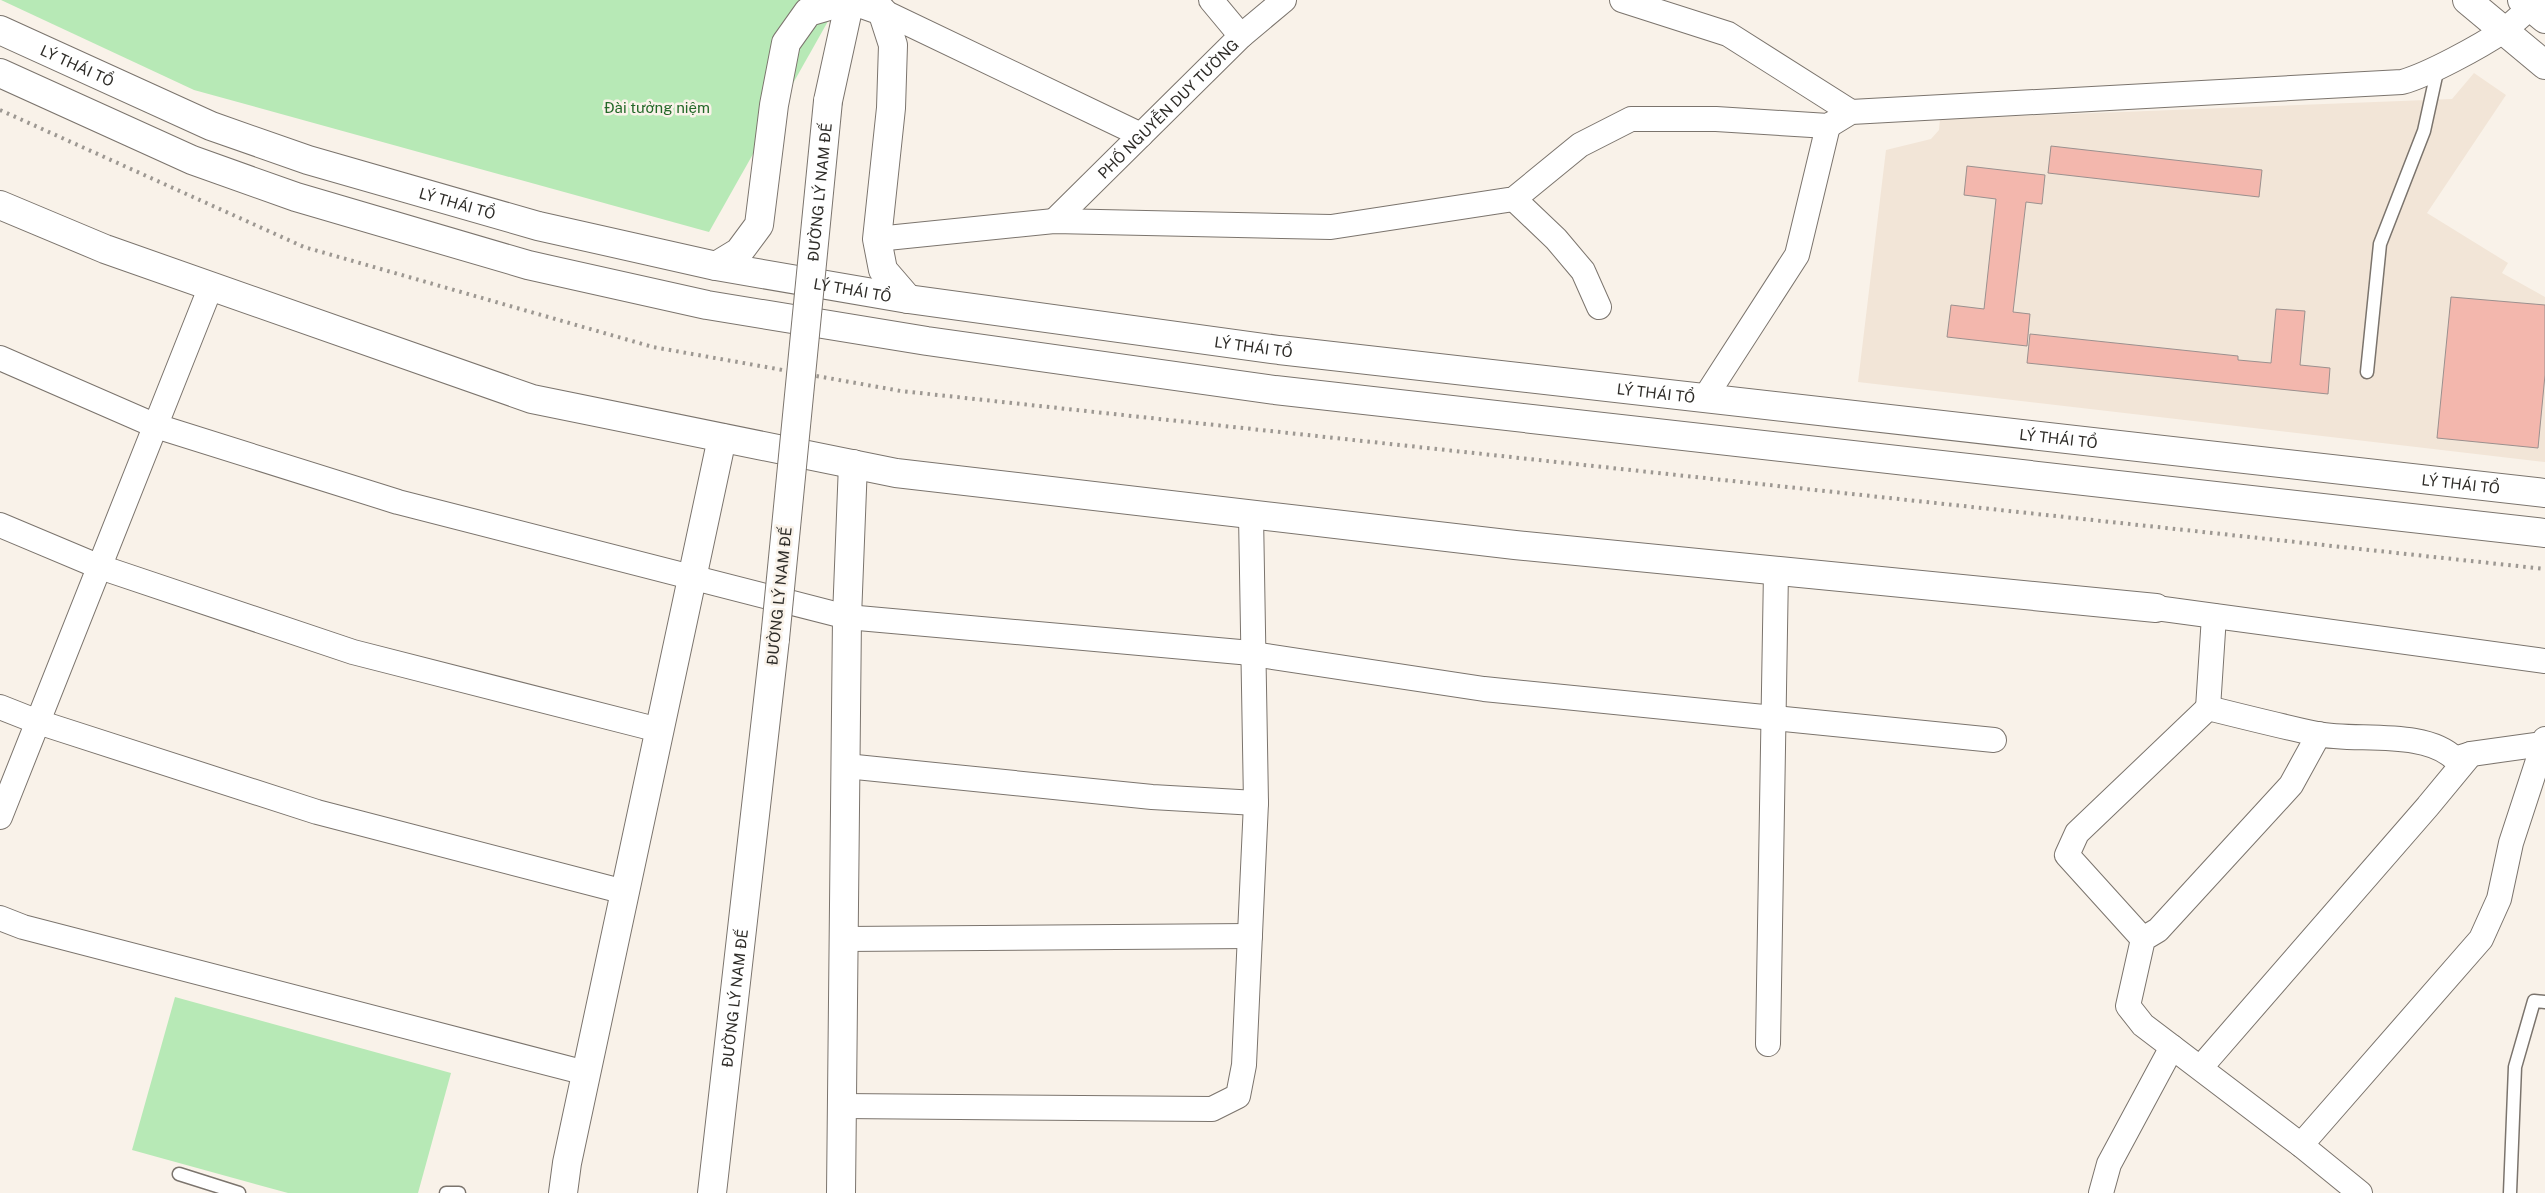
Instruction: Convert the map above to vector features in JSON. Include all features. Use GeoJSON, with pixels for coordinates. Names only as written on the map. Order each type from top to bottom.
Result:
{"type":"FeatureCollection","features":[{"type":"Feature","properties":{"kind":"main road"},"geometry":{"type":"LineString","coordinates":[[716,266],[739,252],[759,225],[774,105],[786,43],[808,12],[850,0],[882,11],[893,45],[891,108],[877,239],[883,270],[908,299]]}},
{"type":"Feature","properties":{"kind":"main road","name":"ĐƯỜNG LÝ NAM ĐẾ"},"geometry":{"type":"LineString","coordinates":[[712,1193],[775,639],[828,101],[850,0]]}},
{"type":"Feature","properties":{"kind":"main road"},"geometry":{"type":"LineString","coordinates":[[2466,0],[2545,65]]}},
{"type":"Feature","properties":{"kind":"main road","name":"LÝ THÁI TỔ"},"geometry":{"type":"LineString","coordinates":[[0,30],[166,107],[245,139],[317,163],[538,226],[716,266],[908,299],[1279,350],[2545,493]]}},
{"type":"Feature","properties":{"kind":"main road"},"geometry":{"type":"LineString","coordinates":[[0,73],[184,157],[246,180],[528,265],[708,305],[1020,354],[1274,390],[2545,533]]}},
{"type":"Feature","properties":{"kind":"main road"},"geometry":{"type":"LineString","coordinates":[[0,205],[105,249],[532,399],[852,464],[906,474],[1515,545],[2156,608]]}},
{"type":"Feature","properties":{"kind":"main road"},"geometry":{"type":"LineString","coordinates":[[578,276],[586,237]]}},
{"type":"Feature","properties":{"kind":"main road"},"geometry":{"type":"LineString","coordinates":[[1020,354],[1024,315]]}},
{"type":"Feature","properties":{"kind":"main road"},"geometry":{"type":"LineString","coordinates":[[563,1193],[567,1163],[722,438]]}},
{"type":"Feature","properties":{"kind":"main road"},"geometry":{"type":"LineString","coordinates":[[841,1193],[847,617],[852,464]]}},
{"type":"Feature","properties":{"kind":"street"},"geometry":{"type":"LineString","coordinates":[[1211,0],[1241,36]]}},
{"type":"Feature","properties":{"kind":"street","name":"PHỐ NGUYỄN DUY TƯỜNG"},"geometry":{"type":"LineString","coordinates":[[1054,221],[1241,36],[1284,0]]}},
{"type":"Feature","properties":{"kind":"street"},"geometry":{"type":"LineString","coordinates":[[1622,0],[1728,34],[1851,112]]}},
{"type":"Feature","properties":{"kind":"street"},"geometry":{"type":"LineString","coordinates":[[877,239],[1054,221],[1331,228],[1514,199],[1580,145],[1631,119],[1716,119],[1828,126],[1851,112],[2402,82],[2414,79],[2438,67],[2503,30],[2534,6]]}},
{"type":"Feature","properties":{"kind":"street"},"geometry":{"type":"LineString","coordinates":[[882,11],[1141,135]]}},
{"type":"Feature","properties":{"kind":"street"},"geometry":{"type":"LineString","coordinates":[[1704,399],[1796,255],[1828,126]]}},
{"type":"Feature","properties":{"kind":"street"},"geometry":{"type":"LineString","coordinates":[[1514,199],[1556,239],[1578,265],[1599,308]]}},
{"type":"Feature","properties":{"kind":"street"},"geometry":{"type":"LineString","coordinates":[[0,817],[211,286]]}},
{"type":"Feature","properties":{"kind":"street"},"geometry":{"type":"LineString","coordinates":[[0,358],[156,426],[398,502],[847,617],[1254,655],[1484,689],[1994,740]]}},
{"type":"Feature","properties":{"kind":"street"},"geometry":{"type":"LineString","coordinates":[[842,1106],[1212,1110],[1238,1096],[1244,1065],[1256,803],[1251,514]]}},
{"type":"Feature","properties":{"kind":"street"},"geometry":{"type":"LineString","coordinates":[[0,525],[100,567],[353,652],[660,730]]}},
{"type":"Feature","properties":{"kind":"street"},"geometry":{"type":"LineString","coordinates":[[1768,1044],[1776,571]]}},
{"type":"Feature","properties":{"kind":"street"},"geometry":{"type":"LineString","coordinates":[[2156,608],[2545,660]]}},
{"type":"Feature","properties":{"kind":"street"},"geometry":{"type":"LineString","coordinates":[[2142,939],[2066,855],[2077,832],[2208,708],[2214,616]]}},
{"type":"Feature","properties":{"kind":"street"},"geometry":{"type":"LineString","coordinates":[[0,707],[38,722],[317,812],[625,892]]}},
{"type":"Feature","properties":{"kind":"street"},"geometry":{"type":"LineString","coordinates":[[2208,708],[2319,734],[2414,741],[2448,752],[2455,759],[2471,754],[2544,742],[2511,843],[2499,899],[2481,939],[2301,1144]]}},
{"type":"Feature","properties":{"kind":"street"},"geometry":{"type":"LineString","coordinates":[[2319,734],[2290,785],[2158,930],[2142,939],[2128,1006],[2142,1025],[2201,1067],[2301,1144],[2360,1193]]}},
{"type":"Feature","properties":{"kind":"street"},"geometry":{"type":"LineString","coordinates":[[2201,1067],[2471,754]]}},
{"type":"Feature","properties":{"kind":"street"},"geometry":{"type":"LineString","coordinates":[[846,766],[1152,797],[1256,803]]}},
{"type":"Feature","properties":{"kind":"street"},"geometry":{"type":"LineString","coordinates":[[0,918],[23,927],[586,1073]]}},
{"type":"Feature","properties":{"kind":"street"},"geometry":{"type":"LineString","coordinates":[[844,938],[1250,936]]}},
{"type":"Feature","properties":{"kind":"street"},"geometry":{"type":"LineString","coordinates":[[2101,1193],[2109,1164],[2172,1047]]}},
{"type":"Feature","properties":{"kind":"lane"},"geometry":{"type":"LineString","coordinates":[[2367,372],[2380,244],[2424,131],[2438,67]]}},
{"type":"Feature","properties":{"kind":"lane"},"geometry":{"type":"LineString","coordinates":[[2510,1193],[2515,1067],[2534,1001],[2545,1002]]}},
{"type":"Feature","properties":{"kind":"lane"},"geometry":{"type":"LineString","coordinates":[[179,1174],[239,1193]]}},
{"type":"Feature","properties":{"kind":"lane"},"geometry":{"type":"LineString","coordinates":[[446,1193],[459,1193]]}},
{"type":"Feature","properties":{"kind":"shaded area"},"geometry":{"type":"Polygon","coordinates":[[[2474,73],[2506,95],[2427,213],[2508,263],[2502,273],[2545,297],[2545,462],[1858,382],[1886,150],[1931,139],[1939,130],[1940,119],[2452,99],[2474,73]]]}},
{"type":"Feature","properties":{"kind":"green space","name":"Đài tưởng niệm"},"geometry":{"type":"Polygon","coordinates":[[[1,0],[840,0],[709,232],[194,90],[1,0]]]}},
{"type":"Feature","properties":{"kind":"green space"},"geometry":{"type":"Polygon","coordinates":[[[175,997],[451,1073],[418,1193],[288,1193],[132,1150],[175,997]]]}},
{"type":"Feature","properties":{"kind":"building"},"geometry":{"type":"Polygon","coordinates":[[[2051,146],[2262,170],[2259,197],[2048,173],[2051,146]]]}},
{"type":"Feature","properties":{"kind":"building"},"geometry":{"type":"Polygon","coordinates":[[[1967,166],[2045,175],[2042,204],[2026,202],[2013,312],[2030,314],[2027,346],[1947,337],[1951,305],[1984,309],[1996,199],[1964,195],[1967,166]]]}},
{"type":"Feature","properties":{"kind":"building"},"geometry":{"type":"Polygon","coordinates":[[[2451,297],[2545,305],[2545,375],[2538,448],[2437,438],[2451,297]]]}},
{"type":"Feature","properties":{"kind":"building"},"geometry":{"type":"Polygon","coordinates":[[[2276,309],[2305,311],[2300,365],[2330,368],[2328,394],[2027,363],[2030,334],[2238,356],[2238,360],[2271,363],[2276,309]]]}},
{"type":"Feature","properties":{"kind":"railway"},"geometry":{"type":"LineString","coordinates":[[0,110],[304,247],[653,347],[901,391],[2545,569]]}}]}
